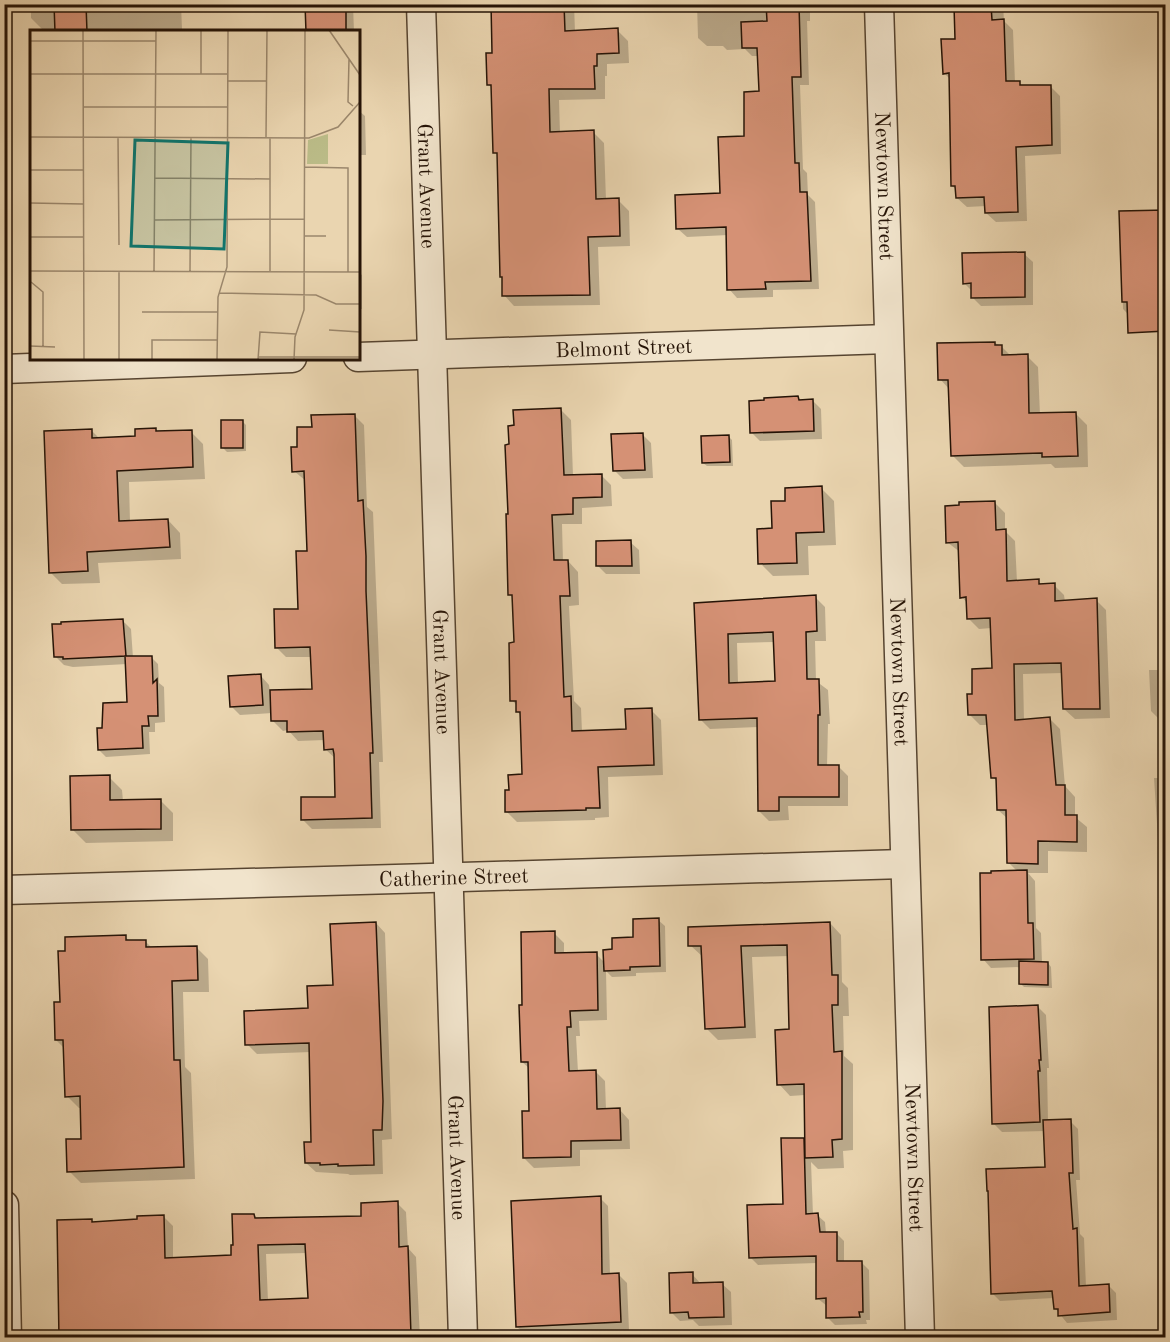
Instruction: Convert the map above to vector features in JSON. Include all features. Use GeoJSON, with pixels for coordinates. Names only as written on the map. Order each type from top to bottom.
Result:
{"type":"FeatureCollection","features":[{"type":"Feature","properties":{"kind":"street","name":"Grant Avenue"},"geometry":{"type":"LineString","coordinates":[[421,4],[463,1338]]}},
{"type":"Feature","properties":{"kind":"street","name":"Newtown Street"},"geometry":{"type":"LineString","coordinates":[[879,4],[920,1338]]}},
{"type":"Feature","properties":{"kind":"street","name":"Belmont Street"},"geometry":{"type":"LineString","coordinates":[[360,357],[888,339]]}},
{"type":"Feature","properties":{"kind":"street"},"geometry":{"type":"LineString","coordinates":[[4,369],[240,360]]}},
{"type":"Feature","properties":{"kind":"street","name":"Catherine Street"},"geometry":{"type":"LineString","coordinates":[[4,890],[904,864]]}},
{"type":"Feature","properties":{"kind":"street"},"geometry":{"type":"LineString","coordinates":[[4,1205],[8,1338]]}},
{"type":"Feature","properties":{"kind":"building"},"geometry":{"type":"Polygon","coordinates":[[[54,4],[86,4],[87,30],[55,30],[54,4]]]}},
{"type":"Feature","properties":{"kind":"building"},"geometry":{"type":"Polygon","coordinates":[[[305,4],[346,4],[346,30],[306,30],[305,4]]]}},
{"type":"Feature","properties":{"kind":"building"},"geometry":{"type":"Polygon","coordinates":[[[491,4],[564,4],[565,31],[618,28],[619,53],[597,54],[597,66],[594,66],[595,89],[549,89],[550,132],[594,130],[596,199],[619,198],[620,236],[588,237],[590,295],[502,296],[497,153],[493,153],[491,85],[487,85],[486,53],[492,53],[491,4]]]}},
{"type":"Feature","properties":{"kind":"building"},"geometry":{"type":"Polygon","coordinates":[[[766,4],[799,4],[801,77],[792,77],[795,163],[799,163],[800,192],[807,192],[811,281],[765,282],[766,289],[727,290],[726,227],[676,229],[675,195],[720,193],[718,137],[744,136],[744,92],[759,91],[757,48],[742,48],[741,22],[767,21],[766,4]]]}},
{"type":"Feature","properties":{"kind":"building"},"geometry":{"type":"Polygon","coordinates":[[[991,5],[992,20],[1004,19],[1006,81],[1020,81],[1020,85],[1051,85],[1052,145],[1016,147],[1018,212],[985,213],[984,197],[956,198],[955,186],[951,186],[949,73],[943,74],[941,39],[955,39],[954,6],[991,5]]]}},
{"type":"Feature","properties":{"kind":"building"},"geometry":{"type":"Polygon","coordinates":[[[1166,210],[1166,331],[1128,333],[1127,302],[1122,302],[1119,211],[1166,210]]]}},
{"type":"Feature","properties":{"kind":"building"},"geometry":{"type":"Polygon","coordinates":[[[1025,252],[1025,297],[971,298],[971,283],[963,284],[962,253],[1025,252]]]}},
{"type":"Feature","properties":{"kind":"building"},"geometry":{"type":"Polygon","coordinates":[[[995,342],[995,345],[1002,345],[1002,355],[1028,354],[1029,413],[1076,412],[1078,456],[1042,457],[1042,453],[951,456],[948,380],[938,380],[937,343],[995,342]]]}},
{"type":"Feature","properties":{"kind":"building"},"geometry":{"type":"Polygon","coordinates":[[[798,396],[799,400],[813,399],[814,431],[750,433],[749,401],[798,396]]]}},
{"type":"Feature","properties":{"kind":"building"},"geometry":{"type":"Polygon","coordinates":[[[561,408],[564,475],[602,474],[602,497],[573,498],[573,514],[552,515],[554,560],[568,560],[570,596],[560,596],[564,697],[571,696],[572,731],[626,729],[625,709],[652,708],[654,765],[598,767],[600,808],[505,812],[505,790],[509,790],[508,775],[522,774],[520,712],[516,712],[516,701],[510,701],[509,643],[514,642],[512,595],[508,595],[505,445],[509,444],[508,426],[514,425],[513,410],[561,408]]]}},
{"type":"Feature","properties":{"kind":"building"},"geometry":{"type":"Polygon","coordinates":[[[355,414],[358,501],[363,500],[366,556],[373,753],[370,753],[372,818],[301,820],[301,797],[335,797],[334,754],[333,749],[324,750],[323,731],[287,732],[287,721],[271,721],[270,690],[312,689],[310,647],[275,648],[274,609],[298,609],[296,551],[307,551],[304,471],[292,472],[291,447],[297,447],[297,427],[312,427],[311,415],[355,414]]]}},
{"type":"Feature","properties":{"kind":"building"},"geometry":{"type":"Polygon","coordinates":[[[221,420],[243,420],[243,448],[221,448],[221,420]]]}},
{"type":"Feature","properties":{"kind":"building"},"geometry":{"type":"Polygon","coordinates":[[[156,428],[156,431],[192,430],[193,467],[117,471],[119,521],[168,519],[170,547],[87,552],[88,571],[49,573],[44,431],[92,429],[92,438],[135,436],[135,429],[156,428]]]}},
{"type":"Feature","properties":{"kind":"building"},"geometry":{"type":"Polygon","coordinates":[[[643,433],[645,470],[613,471],[611,434],[643,433]]]}},
{"type":"Feature","properties":{"kind":"building"},"geometry":{"type":"Polygon","coordinates":[[[729,435],[730,462],[702,463],[701,436],[729,435]]]}},
{"type":"Feature","properties":{"kind":"building"},"geometry":{"type":"Polygon","coordinates":[[[822,486],[824,532],[796,533],[797,563],[758,564],[757,529],[772,528],[771,501],[785,501],[785,488],[822,486]]]}},
{"type":"Feature","properties":{"kind":"building"},"geometry":{"type":"Polygon","coordinates":[[[995,501],[996,530],[1006,529],[1007,581],[1039,579],[1039,584],[1055,583],[1055,601],[1097,598],[1100,709],[1063,709],[1061,663],[1014,664],[1015,720],[1050,717],[1056,785],[1065,785],[1065,815],[1077,815],[1077,842],[1038,841],[1038,864],[1007,863],[1006,810],[997,810],[996,778],[991,778],[986,715],[968,715],[967,694],[972,694],[972,669],[992,668],[990,618],[967,619],[966,597],[960,598],[958,542],[946,543],[945,506],[959,505],[959,502],[995,501]]]}},
{"type":"Feature","properties":{"kind":"building"},"geometry":{"type":"Polygon","coordinates":[[[631,540],[632,566],[596,566],[596,541],[631,540]]]}},
{"type":"Feature","properties":{"kind":"building"},"geometry":{"type":"Polygon","coordinates":[[[816,595],[817,631],[806,632],[807,679],[819,679],[818,765],[839,765],[839,797],[779,797],[779,811],[758,811],[757,718],[699,720],[694,603],[816,595]],[[773,632],[728,634],[729,683],[775,681],[773,632]]]}},
{"type":"Feature","properties":{"kind":"building"},"geometry":{"type":"Polygon","coordinates":[[[123,619],[126,656],[63,659],[63,657],[54,657],[52,624],[123,619]]]}},
{"type":"Feature","properties":{"kind":"building"},"geometry":{"type":"Polygon","coordinates":[[[125,656],[152,656],[153,683],[157,679],[158,716],[148,716],[149,726],[142,726],[143,748],[98,750],[97,728],[102,728],[103,703],[127,702],[125,656]]]}},
{"type":"Feature","properties":{"kind":"building"},"geometry":{"type":"Polygon","coordinates":[[[261,674],[263,705],[230,707],[228,676],[261,674]]]}},
{"type":"Feature","properties":{"kind":"building"},"geometry":{"type":"Polygon","coordinates":[[[110,775],[110,800],[161,799],[161,829],[71,830],[70,776],[110,775]]]}},
{"type":"Feature","properties":{"kind":"building"},"geometry":{"type":"Polygon","coordinates":[[[1027,870],[1028,923],[1033,923],[1034,959],[981,960],[980,873],[1027,870]]]}},
{"type":"Feature","properties":{"kind":"building"},"geometry":{"type":"Polygon","coordinates":[[[659,918],[660,966],[604,971],[603,950],[612,949],[612,938],[633,937],[633,919],[659,918]]]}},
{"type":"Feature","properties":{"kind":"building"},"geometry":{"type":"Polygon","coordinates":[[[376,922],[383,1101],[382,1130],[373,1130],[374,1165],[338,1166],[338,1164],[305,1163],[304,1142],[311,1142],[309,1043],[245,1045],[244,1011],[308,1008],[307,986],[333,985],[330,924],[376,922]]]}},
{"type":"Feature","properties":{"kind":"building"},"geometry":{"type":"Polygon","coordinates":[[[830,922],[832,975],[838,975],[838,1005],[832,1005],[834,1052],[842,1051],[842,1139],[832,1140],[833,1157],[805,1158],[804,1084],[777,1085],[775,1030],[789,1029],[787,945],[741,946],[745,1027],[705,1029],[701,946],[688,946],[688,927],[830,922]]]}},
{"type":"Feature","properties":{"kind":"building"},"geometry":{"type":"Polygon","coordinates":[[[555,931],[555,953],[597,952],[598,1010],[570,1011],[571,1027],[567,1027],[569,1071],[596,1070],[597,1109],[620,1108],[621,1140],[571,1141],[571,1157],[523,1158],[522,1111],[529,1111],[528,1062],[521,1062],[519,1005],[522,1005],[521,932],[555,931]]]}},
{"type":"Feature","properties":{"kind":"building"},"geometry":{"type":"Polygon","coordinates":[[[126,935],[126,940],[146,940],[146,947],[197,946],[198,980],[172,981],[174,1060],[180,1060],[184,1167],[67,1172],[66,1139],[81,1139],[80,1096],[65,1097],[63,1040],[55,1040],[54,1002],[60,1002],[58,951],[65,951],[65,937],[126,935]]]}},
{"type":"Feature","properties":{"kind":"building"},"geometry":{"type":"Polygon","coordinates":[[[1019,961],[1048,962],[1048,985],[1019,984],[1019,961]]]}},
{"type":"Feature","properties":{"kind":"building"},"geometry":{"type":"Polygon","coordinates":[[[1038,1005],[1041,1060],[1039,1060],[1040,1071],[1038,1071],[1040,1122],[992,1124],[989,1007],[1038,1005]]]}},
{"type":"Feature","properties":{"kind":"building"},"geometry":{"type":"Polygon","coordinates":[[[1071,1119],[1073,1173],[1069,1173],[1073,1229],[1077,1228],[1079,1286],[1109,1284],[1110,1312],[1058,1316],[1058,1309],[1054,1309],[1052,1291],[991,1294],[986,1169],[1045,1167],[1043,1120],[1071,1119]]]}},
{"type":"Feature","properties":{"kind":"building"},"geometry":{"type":"Polygon","coordinates":[[[781,1138],[804,1138],[806,1214],[818,1213],[820,1232],[837,1232],[837,1261],[862,1261],[863,1312],[859,1312],[860,1317],[826,1318],[826,1298],[816,1299],[816,1256],[749,1258],[747,1205],[783,1204],[781,1138]]]}},
{"type":"Feature","properties":{"kind":"building"},"geometry":{"type":"Polygon","coordinates":[[[601,1196],[602,1274],[619,1273],[621,1322],[516,1327],[511,1201],[601,1196]]]}},
{"type":"Feature","properties":{"kind":"building"},"geometry":{"type":"Polygon","coordinates":[[[398,1201],[399,1247],[408,1246],[411,1335],[324,1338],[309,1338],[309,1336],[130,1338],[130,1335],[59,1338],[57,1220],[92,1219],[92,1222],[164,1215],[165,1258],[231,1255],[232,1214],[254,1214],[255,1218],[361,1216],[361,1203],[398,1201]],[[305,1244],[258,1245],[260,1300],[308,1298],[305,1244]]]}},
{"type":"Feature","properties":{"kind":"building"},"geometry":{"type":"Polygon","coordinates":[[[693,1272],[693,1283],[723,1282],[724,1317],[689,1318],[688,1312],[670,1313],[669,1273],[693,1272]]]}}]}
